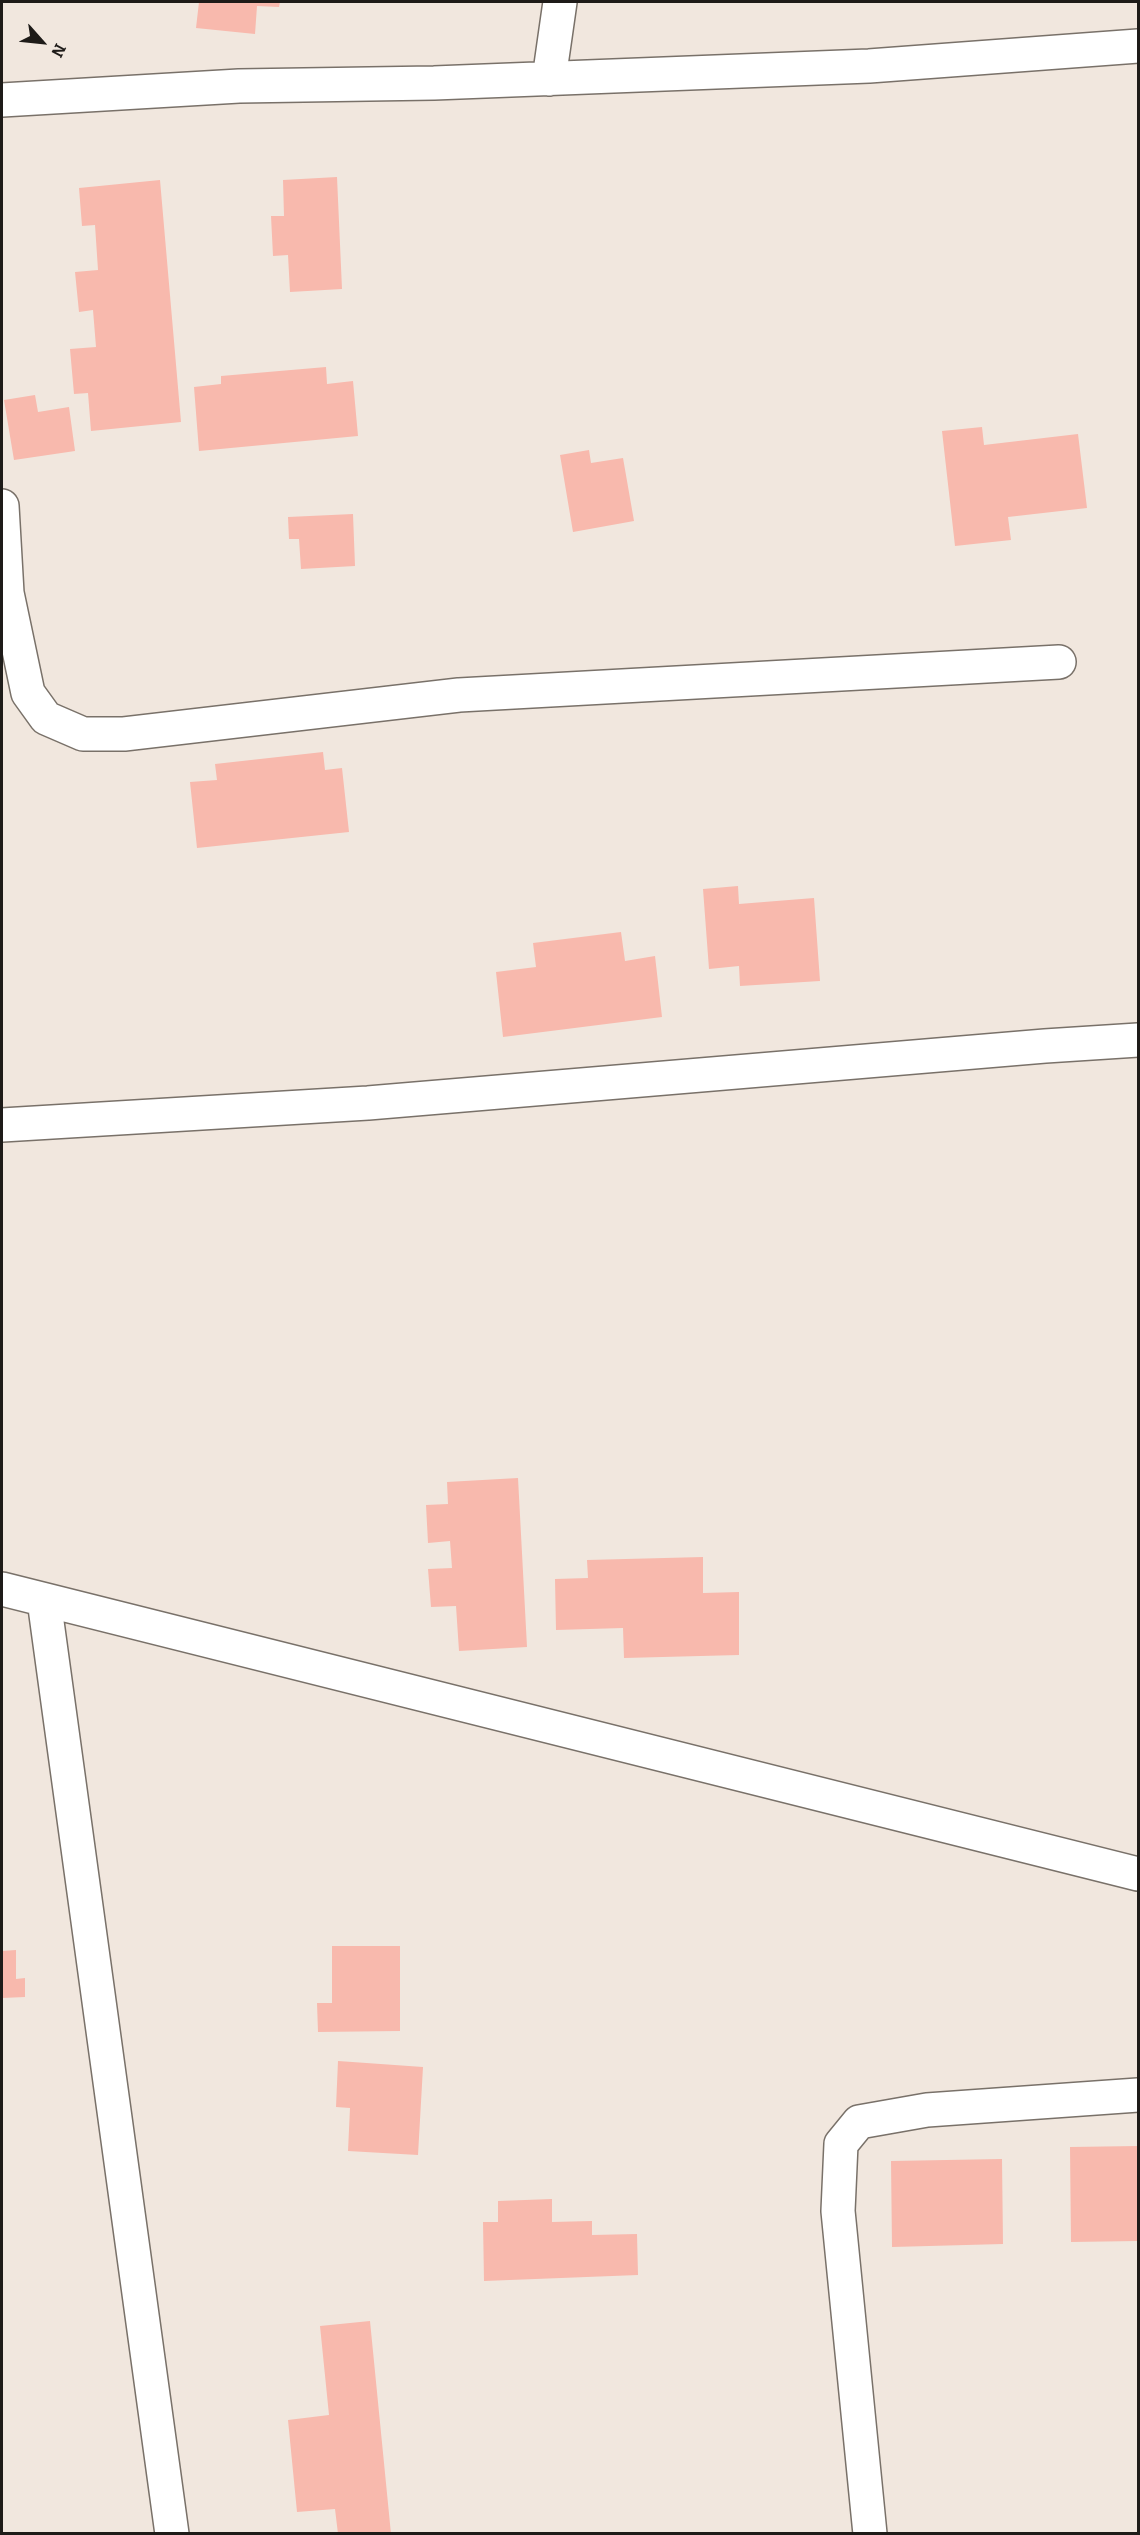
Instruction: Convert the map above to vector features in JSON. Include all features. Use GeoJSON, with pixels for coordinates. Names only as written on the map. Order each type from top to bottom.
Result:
{"type":"FeatureCollection","features":[{"type":"Feature","properties":{"kind":"street"},"geometry":{"type":"LineString","coordinates":[[549,79],[560,2]]}},
{"type":"Feature","properties":{"kind":"street"},"geometry":{"type":"LineString","coordinates":[[2,100],[239,86],[434,83],[869,66],[1138,46]]}},
{"type":"Feature","properties":{"kind":"street"},"geometry":{"type":"LineString","coordinates":[[2,506],[7,593],[28,693],[46,718],[83,734],[124,734],[459,695],[1059,662]]}},
{"type":"Feature","properties":{"kind":"street"},"geometry":{"type":"LineString","coordinates":[[2,1125],[368,1103],[1138,1040]]}},
{"type":"Feature","properties":{"kind":"street"},"geometry":{"type":"LineString","coordinates":[[2,1589],[1138,1874]]}},
{"type":"Feature","properties":{"kind":"street"},"geometry":{"type":"LineString","coordinates":[[44,1600],[172,2534]]}},
{"type":"Feature","properties":{"kind":"street"},"geometry":{"type":"LineString","coordinates":[[870,2534],[838,2211],[842,2144],[859,2122],[927,2110],[1138,2096]]}},
{"type":"Feature","properties":{"kind":"building"},"geometry":{"type":"Polygon","coordinates":[[[199,2],[280,2],[279,7],[257,6],[255,34],[196,28],[199,2]]]}},
{"type":"Feature","properties":{"kind":"building"},"geometry":{"type":"Polygon","coordinates":[[[337,177],[342,289],[290,292],[288,255],[273,256],[271,216],[284,216],[283,180],[337,177]]]}},
{"type":"Feature","properties":{"kind":"building"},"geometry":{"type":"Polygon","coordinates":[[[160,180],[181,422],[91,431],[88,393],[74,394],[70,349],[96,347],[93,310],[79,312],[75,272],[98,270],[95,225],[82,226],[79,188],[160,180]]]}},
{"type":"Feature","properties":{"kind":"building"},"geometry":{"type":"Polygon","coordinates":[[[326,367],[327,384],[353,381],[358,436],[199,451],[194,387],[221,384],[221,376],[326,367]]]}},
{"type":"Feature","properties":{"kind":"building"},"geometry":{"type":"Polygon","coordinates":[[[35,395],[38,412],[69,407],[75,451],[14,460],[4,400],[35,395]]]}},
{"type":"Feature","properties":{"kind":"building"},"geometry":{"type":"Polygon","coordinates":[[[982,427],[984,445],[1078,434],[1087,508],[1008,517],[1011,540],[955,546],[942,431],[982,427]]]}},
{"type":"Feature","properties":{"kind":"building"},"geometry":{"type":"Polygon","coordinates":[[[589,450],[591,463],[623,458],[634,521],[573,532],[560,455],[589,450]]]}},
{"type":"Feature","properties":{"kind":"building"},"geometry":{"type":"Polygon","coordinates":[[[353,514],[355,566],[301,569],[299,539],[289,539],[288,517],[353,514]]]}},
{"type":"Feature","properties":{"kind":"building"},"geometry":{"type":"Polygon","coordinates":[[[323,752],[325,770],[342,768],[349,832],[197,848],[190,782],[217,780],[215,764],[323,752]]]}},
{"type":"Feature","properties":{"kind":"building"},"geometry":{"type":"Polygon","coordinates":[[[738,886],[739,904],[814,898],[820,981],[740,986],[739,966],[709,969],[703,889],[738,886]]]}},
{"type":"Feature","properties":{"kind":"building"},"geometry":{"type":"Polygon","coordinates":[[[621,932],[625,961],[655,956],[662,1017],[503,1037],[496,972],[536,967],[533,943],[621,932]]]}},
{"type":"Feature","properties":{"kind":"building"},"geometry":{"type":"Polygon","coordinates":[[[518,1478],[527,1647],[459,1651],[456,1606],[431,1607],[428,1569],[452,1568],[450,1541],[428,1543],[426,1505],[448,1504],[447,1482],[518,1478]]]}},
{"type":"Feature","properties":{"kind":"building"},"geometry":{"type":"Polygon","coordinates":[[[703,1557],[703,1593],[739,1592],[739,1655],[624,1658],[623,1628],[556,1630],[555,1579],[588,1578],[587,1560],[703,1557]]]}},
{"type":"Feature","properties":{"kind":"building"},"geometry":{"type":"Polygon","coordinates":[[[332,1946],[400,1946],[400,2031],[318,2032],[317,2003],[332,2003],[332,1946]]]}},
{"type":"Feature","properties":{"kind":"building"},"geometry":{"type":"Polygon","coordinates":[[[16,1950],[16,1979],[25,1978],[25,1997],[2,1998],[2,1951],[16,1950]]]}},
{"type":"Feature","properties":{"kind":"building"},"geometry":{"type":"Polygon","coordinates":[[[338,2061],[423,2067],[418,2155],[348,2151],[350,2108],[336,2107],[338,2061]]]}},
{"type":"Feature","properties":{"kind":"building"},"geometry":{"type":"Polygon","coordinates":[[[1138,2146],[1138,2241],[1071,2242],[1070,2147],[1138,2146]]]}},
{"type":"Feature","properties":{"kind":"building"},"geometry":{"type":"Polygon","coordinates":[[[1002,2159],[1003,2244],[892,2247],[891,2161],[1002,2159]]]}},
{"type":"Feature","properties":{"kind":"building"},"geometry":{"type":"Polygon","coordinates":[[[552,2199],[552,2222],[592,2221],[592,2235],[637,2234],[638,2275],[484,2281],[483,2222],[498,2222],[498,2201],[552,2199]]]}},
{"type":"Feature","properties":{"kind":"building"},"geometry":{"type":"Polygon","coordinates":[[[370,2321],[391,2534],[338,2534],[335,2509],[297,2512],[288,2420],[329,2415],[320,2326],[370,2321]]]}}]}
